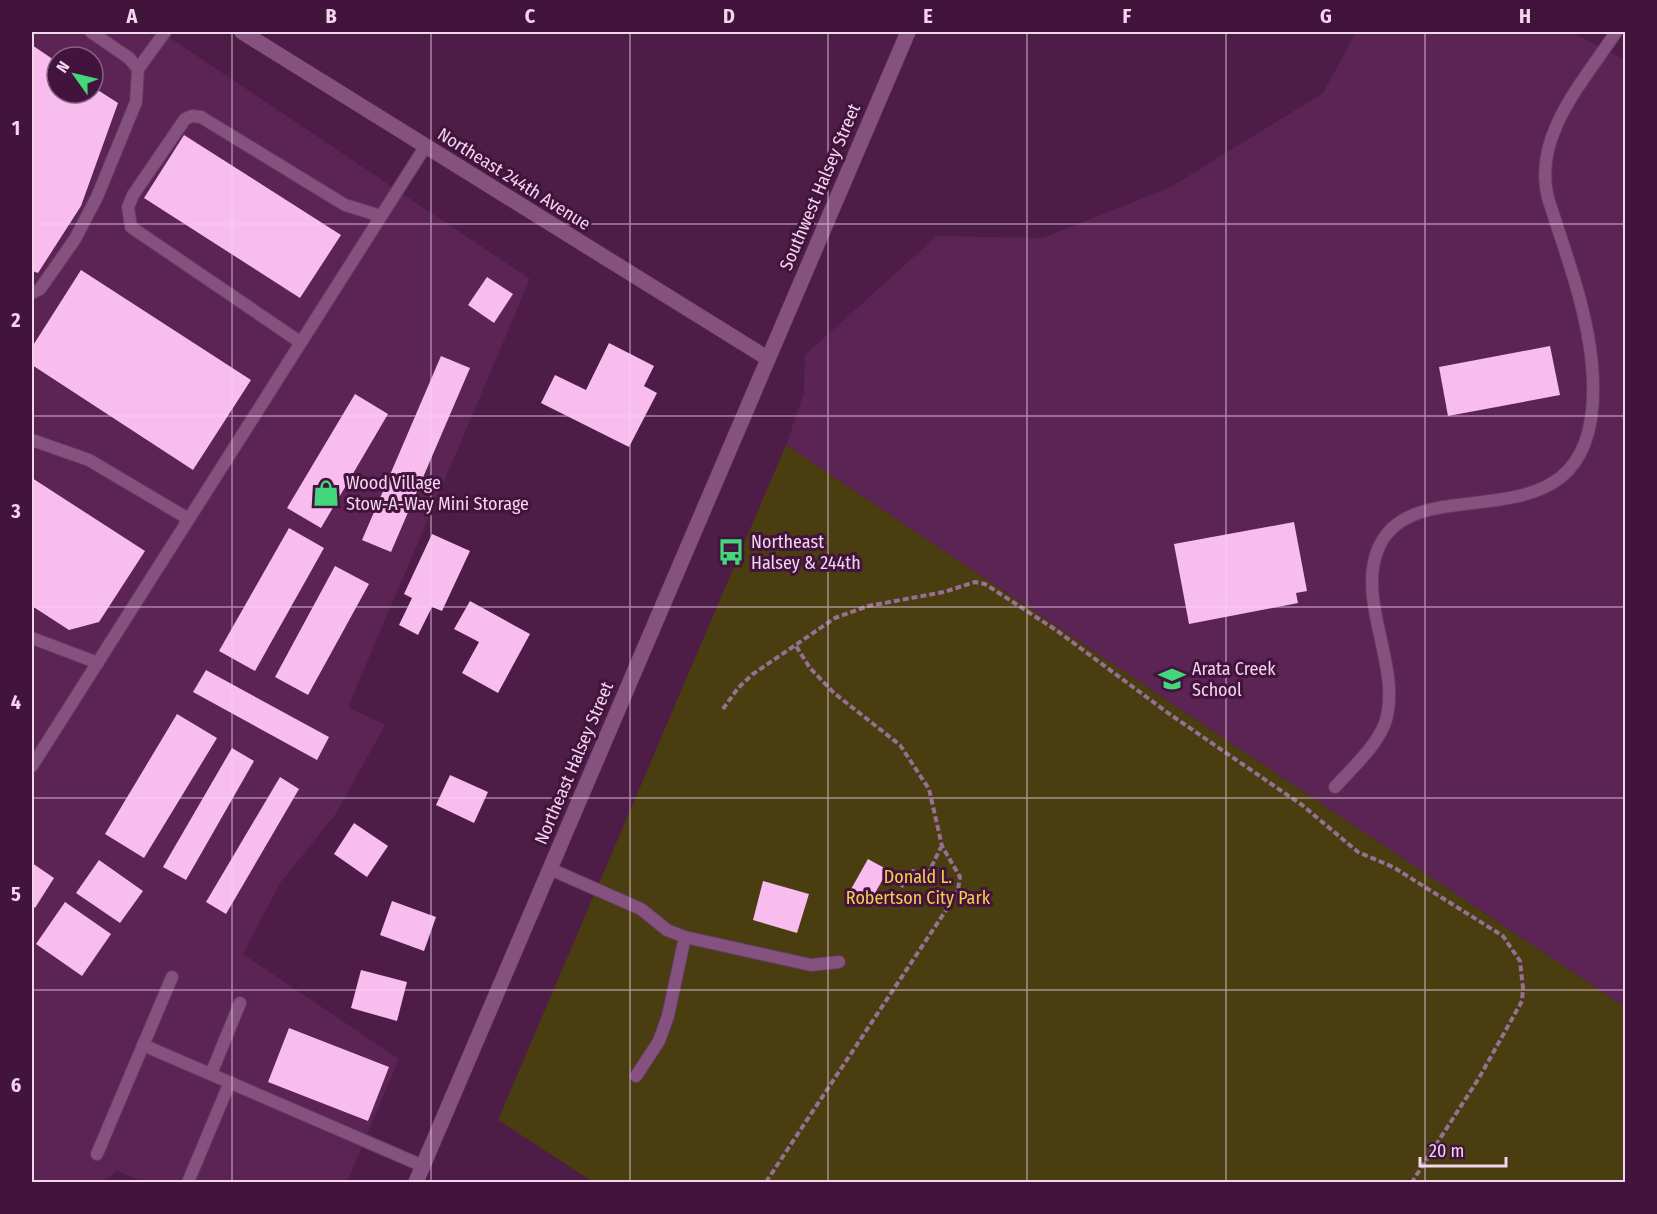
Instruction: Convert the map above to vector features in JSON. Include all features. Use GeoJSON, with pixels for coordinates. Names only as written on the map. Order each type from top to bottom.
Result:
{"type":"FeatureCollection","features":[{"type":"Feature","properties":{"kind":"street","name":"Northeast 244th Avenue"},"geometry":{"type":"LineString","coordinates":[[242,32],[768,358]]}},
{"type":"Feature","properties":{"kind":"street","name":"Southwest Halsey Street"},"geometry":{"type":"LineString","coordinates":[[768,358],[908,32]]}},
{"type":"Feature","properties":{"kind":"street","name":"Northeast Halsey Street"},"geometry":{"type":"LineString","coordinates":[[416,1182],[768,358]]}},
{"type":"Feature","properties":{"kind":"lane"},"geometry":{"type":"LineString","coordinates":[[91,32],[129,58],[138,69]]}},
{"type":"Feature","properties":{"kind":"lane"},"geometry":{"type":"LineString","coordinates":[[32,294],[40,290],[75,238],[97,197],[136,102],[138,69],[165,32]]}},
{"type":"Feature","properties":{"kind":"lane"},"geometry":{"type":"LineString","coordinates":[[1335,787],[1369,749],[1384,724],[1389,702],[1372,581],[1377,550],[1387,532],[1407,516],[1431,509],[1534,493],[1553,483],[1583,448],[1590,425],[1593,397],[1588,336],[1543,180],[1544,162],[1550,138],[1561,117],[1616,32]]}},
{"type":"Feature","properties":{"kind":"lane"},"geometry":{"type":"LineString","coordinates":[[300,342],[131,227],[128,207],[133,195],[185,119],[192,116],[201,117],[345,204],[381,216]]}},
{"type":"Feature","properties":{"kind":"lane"},"geometry":{"type":"LineString","coordinates":[[32,766],[187,518],[425,147]]}},
{"type":"Feature","properties":{"kind":"lane"},"geometry":{"type":"LineString","coordinates":[[32,440],[89,460],[187,518]]}},
{"type":"Feature","properties":{"kind":"lane"},"geometry":{"type":"LineString","coordinates":[[32,638],[98,663]]}},
{"type":"Feature","properties":{"kind":"lane"},"geometry":{"type":"LineString","coordinates":[[550,869],[641,909],[668,930],[685,937],[811,965],[839,962]]}},
{"type":"Feature","properties":{"kind":"lane"},"geometry":{"type":"LineString","coordinates":[[636,1077],[659,1041],[668,1016],[685,937]]}},
{"type":"Feature","properties":{"kind":"lane"},"geometry":{"type":"LineString","coordinates":[[97,1154],[172,976]]}},
{"type":"Feature","properties":{"kind":"lane"},"geometry":{"type":"LineString","coordinates":[[211,1074],[240,1003]]}},
{"type":"Feature","properties":{"kind":"lane"},"geometry":{"type":"LineString","coordinates":[[144,1045],[423,1166]]}},
{"type":"Feature","properties":{"kind":"lane"},"geometry":{"type":"LineString","coordinates":[[188,1182],[230,1082]]}},
{"type":"Feature","properties":{"kind":"path"},"geometry":{"type":"LineString","coordinates":[[723,709],[738,688],[753,675],[835,618],[868,606],[944,592],[975,582],[985,584],[1056,630],[1167,713],[1302,805],[1358,852],[1393,867],[1503,936],[1513,948],[1520,962],[1524,988],[1522,1001],[1479,1078],[1412,1182]]}},
{"type":"Feature","properties":{"kind":"path"},"geometry":{"type":"LineString","coordinates":[[766,1182],[958,890],[960,877],[942,846],[928,789],[900,745],[834,693],[810,668],[796,646]]}},
{"type":"Feature","properties":{"kind":"path"},"geometry":{"type":"LineString","coordinates":[[901,887],[913,871],[927,876],[942,846]]}},
{"type":"Feature","properties":{"kind":"shaded area"},"geometry":{"type":"Polygon","coordinates":[[[32,32],[161,32],[530,279],[348,707],[385,725],[335,815],[280,883],[243,954],[399,1059],[347,1182],[145,1182],[117,1171],[102,1182],[32,1182],[32,32]]]}},
{"type":"Feature","properties":{"kind":"shaded area"},"geometry":{"type":"Polygon","coordinates":[[[1356,32],[1571,32],[1625,60],[1625,1007],[786,445],[804,393],[805,355],[937,236],[1043,238],[1169,188],[1323,93],[1356,32]]]}},
{"type":"Feature","properties":{"kind":"green space","name":"Donald L. Robertson City Park"},"geometry":{"type":"Polygon","coordinates":[[[786,445],[1625,1007],[1625,1182],[593,1182],[498,1120],[786,445]]]}},
{"type":"Feature","properties":{"kind":"building"},"geometry":{"type":"Polygon","coordinates":[[[32,45],[45,54],[45,105],[105,105],[105,95],[118,103],[81,206],[38,273],[32,271],[32,45]]]}},
{"type":"Feature","properties":{"kind":"building"},"geometry":{"type":"Polygon","coordinates":[[[184,135],[341,235],[300,298],[144,198],[184,135]]]}},
{"type":"Feature","properties":{"kind":"building"},"geometry":{"type":"Polygon","coordinates":[[[81,270],[251,380],[193,470],[32,365],[32,347],[81,270]]]}},
{"type":"Feature","properties":{"kind":"building"},"geometry":{"type":"Polygon","coordinates":[[[487,277],[513,294],[494,323],[468,305],[487,277]]]}},
{"type":"Feature","properties":{"kind":"building"},"geometry":{"type":"Polygon","coordinates":[[[609,343],[654,366],[644,386],[657,393],[629,447],[541,403],[555,375],[586,390],[609,343]]]}},
{"type":"Feature","properties":{"kind":"building"},"geometry":{"type":"Polygon","coordinates":[[[1550,346],[1560,395],[1448,416],[1439,367],[1550,346]]]}},
{"type":"Feature","properties":{"kind":"building"},"geometry":{"type":"Polygon","coordinates":[[[441,356],[470,368],[391,552],[362,540],[441,356]]]}},
{"type":"Feature","properties":{"kind":"building"},"geometry":{"type":"Polygon","coordinates":[[[355,394],[388,414],[321,528],[287,508],[355,394]]]}},
{"type":"Feature","properties":{"kind":"building"},"geometry":{"type":"Polygon","coordinates":[[[32,478],[145,551],[99,622],[69,630],[32,606],[32,478]]]}},
{"type":"Feature","properties":{"kind":"building"},"geometry":{"type":"Polygon","coordinates":[[[1294,522],[1307,591],[1296,593],[1298,603],[1189,624],[1174,544],[1294,522]]]}},
{"type":"Feature","properties":{"kind":"building"},"geometry":{"type":"Polygon","coordinates":[[[289,528],[324,548],[255,671],[219,651],[289,528]]]}},
{"type":"Feature","properties":{"kind":"building"},"geometry":{"type":"Polygon","coordinates":[[[432,534],[470,551],[442,611],[432,607],[418,635],[399,625],[412,598],[404,594],[432,534]]]}},
{"type":"Feature","properties":{"kind":"building"},"geometry":{"type":"Polygon","coordinates":[[[335,566],[369,584],[308,695],[275,677],[335,566]]]}},
{"type":"Feature","properties":{"kind":"building"},"geometry":{"type":"Polygon","coordinates":[[[470,601],[530,634],[498,693],[462,673],[479,642],[454,629],[470,601]]]}},
{"type":"Feature","properties":{"kind":"building"},"geometry":{"type":"Polygon","coordinates":[[[206,670],[329,737],[317,760],[193,692],[206,670]]]}},
{"type":"Feature","properties":{"kind":"building"},"geometry":{"type":"Polygon","coordinates":[[[177,714],[217,738],[144,858],[105,834],[177,714]]]}},
{"type":"Feature","properties":{"kind":"building"},"geometry":{"type":"Polygon","coordinates":[[[232,748],[254,761],[186,880],[163,867],[232,748]]]}},
{"type":"Feature","properties":{"kind":"building"},"geometry":{"type":"Polygon","coordinates":[[[450,775],[488,792],[474,823],[436,805],[450,775]]]}},
{"type":"Feature","properties":{"kind":"building"},"geometry":{"type":"Polygon","coordinates":[[[280,777],[299,789],[226,914],[206,902],[280,777]]]}},
{"type":"Feature","properties":{"kind":"building"},"geometry":{"type":"Polygon","coordinates":[[[354,823],[388,846],[367,877],[334,854],[354,823]]]}},
{"type":"Feature","properties":{"kind":"building"},"geometry":{"type":"Polygon","coordinates":[[[868,859],[888,870],[870,902],[850,891],[868,859]]]}},
{"type":"Feature","properties":{"kind":"building"},"geometry":{"type":"Polygon","coordinates":[[[99,860],[143,891],[120,923],[76,893],[99,860]]]}},
{"type":"Feature","properties":{"kind":"building"},"geometry":{"type":"Polygon","coordinates":[[[32,863],[54,878],[35,908],[32,905],[32,863]]]}},
{"type":"Feature","properties":{"kind":"building"},"geometry":{"type":"Polygon","coordinates":[[[763,881],[809,894],[797,933],[753,920],[763,881]]]}},
{"type":"Feature","properties":{"kind":"building"},"geometry":{"type":"Polygon","coordinates":[[[392,901],[436,917],[424,951],[380,935],[392,901]]]}},
{"type":"Feature","properties":{"kind":"building"},"geometry":{"type":"Polygon","coordinates":[[[65,902],[111,934],[82,976],[36,944],[65,902]]]}},
{"type":"Feature","properties":{"kind":"building"},"geometry":{"type":"Polygon","coordinates":[[[361,970],[407,982],[397,1021],[351,1008],[361,970]]]}},
{"type":"Feature","properties":{"kind":"building"},"geometry":{"type":"Polygon","coordinates":[[[289,1028],[389,1067],[368,1121],[268,1082],[289,1028]]]}},
{"type":"Feature","properties":{"kind":"place","name":"Wood Village Stow-A-Way Mini Storage"},"geometry":{"type":"Point","coordinates":[326,493]}},
{"type":"Feature","properties":{"kind":"place","name":"Northeast Halsey & 244th"},"geometry":{"type":"Point","coordinates":[731,552]}},
{"type":"Feature","properties":{"kind":"place","name":"Arata Creek School"},"geometry":{"type":"Point","coordinates":[1172,679]}}]}
